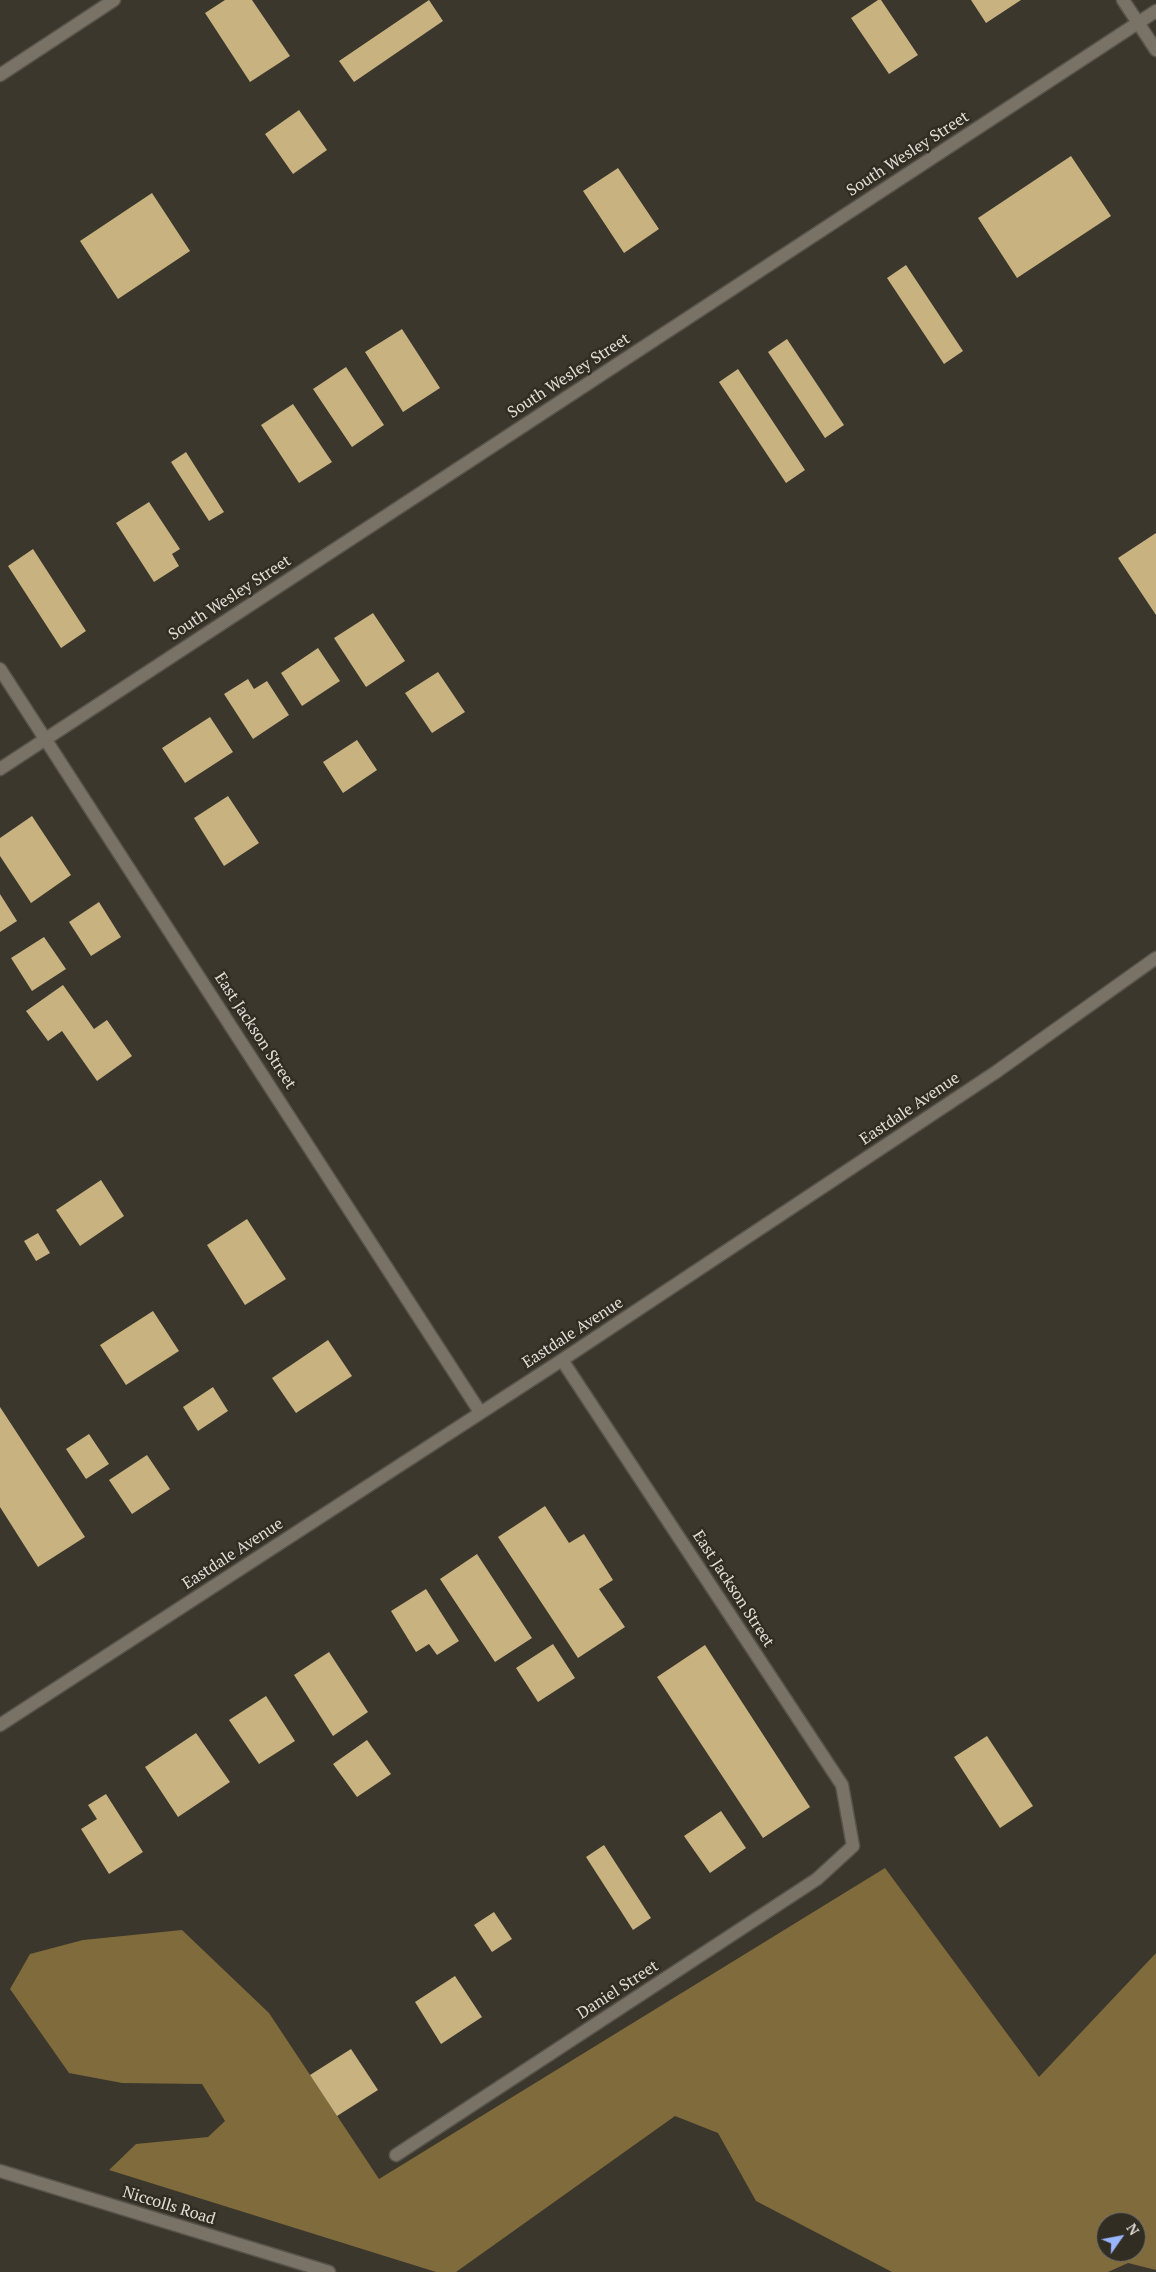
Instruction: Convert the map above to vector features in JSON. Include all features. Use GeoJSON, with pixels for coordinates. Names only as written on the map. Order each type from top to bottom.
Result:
{"type":"FeatureCollection","features":[{"type":"Feature","properties":{"kind":"street"},"geometry":{"type":"LineString","coordinates":[[0,74],[114,0]]}},
{"type":"Feature","properties":{"kind":"street"},"geometry":{"type":"LineString","coordinates":[[1123,0],[1156,50]]}},
{"type":"Feature","properties":{"kind":"street","name":"South Wesley Street"},"geometry":{"type":"LineString","coordinates":[[0,769],[1156,10]]}},
{"type":"Feature","properties":{"kind":"street","name":"East Jackson Street"},"geometry":{"type":"LineString","coordinates":[[0,669],[480,1412]]}},
{"type":"Feature","properties":{"kind":"street","name":"Eastdale Avenue"},"geometry":{"type":"LineString","coordinates":[[0,1725],[562,1360],[996,1072],[1156,958]]}},
{"type":"Feature","properties":{"kind":"street","name":"East Jackson Street"},"geometry":{"type":"LineString","coordinates":[[562,1360],[842,1785],[853,1846]]}},
{"type":"Feature","properties":{"kind":"street","name":"Daniel Street"},"geometry":{"type":"LineString","coordinates":[[396,2155],[817,1879],[853,1846]]}},
{"type":"Feature","properties":{"kind":"street","name":"Niccolls Road"},"geometry":{"type":"LineString","coordinates":[[0,2171],[330,2272]]}},
{"type":"Feature","properties":{"kind":"shaded area"},"geometry":{"type":"Polygon","coordinates":[[[885,1868],[1039,2077],[1156,1953],[1156,2270],[1128,2263],[1108,2272],[892,2272],[756,2201],[718,2133],[675,2116],[456,2272],[436,2272],[109,2170],[136,2144],[208,2137],[225,2121],[202,2084],[122,2083],[69,2073],[10,1989],[30,1954],[83,1940],[182,1930],[269,2013],[379,2179],[885,1868]]]}},
{"type":"Feature","properties":{"kind":"building"},"geometry":{"type":"Polygon","coordinates":[[[225,0],[252,0],[290,56],[250,82],[205,13],[225,0]]]}},
{"type":"Feature","properties":{"kind":"building"},"geometry":{"type":"Polygon","coordinates":[[[429,0],[443,21],[354,82],[339,61],[429,0]]]}},
{"type":"Feature","properties":{"kind":"building"},"geometry":{"type":"Polygon","coordinates":[[[878,0],[881,0],[918,55],[889,74],[851,18],[878,0]]]}},
{"type":"Feature","properties":{"kind":"building"},"geometry":{"type":"Polygon","coordinates":[[[971,0],[1021,0],[986,23],[971,0]]]}},
{"type":"Feature","properties":{"kind":"building"},"geometry":{"type":"Polygon","coordinates":[[[299,110],[327,150],[293,174],[265,134],[299,110]]]}},
{"type":"Feature","properties":{"kind":"building"},"geometry":{"type":"Polygon","coordinates":[[[1071,156],[1111,216],[1017,278],[978,218],[1071,156]]]}},
{"type":"Feature","properties":{"kind":"building"},"geometry":{"type":"Polygon","coordinates":[[[618,168],[659,229],[624,253],[583,191],[618,168]]]}},
{"type":"Feature","properties":{"kind":"building"},"geometry":{"type":"Polygon","coordinates":[[[152,193],[190,251],[118,299],[80,241],[152,193]]]}},
{"type":"Feature","properties":{"kind":"building"},"geometry":{"type":"Polygon","coordinates":[[[906,265],[963,351],[944,364],[887,278],[906,265]]]}},
{"type":"Feature","properties":{"kind":"building"},"geometry":{"type":"Polygon","coordinates":[[[402,329],[440,388],[403,412],[365,352],[402,329]]]}},
{"type":"Feature","properties":{"kind":"building"},"geometry":{"type":"Polygon","coordinates":[[[787,339],[844,425],[825,438],[768,352],[787,339]]]}},
{"type":"Feature","properties":{"kind":"building"},"geometry":{"type":"Polygon","coordinates":[[[346,367],[384,425],[352,447],[313,389],[346,367]]]}},
{"type":"Feature","properties":{"kind":"building"},"geometry":{"type":"Polygon","coordinates":[[[738,369],[805,470],[786,483],[719,382],[738,369]]]}},
{"type":"Feature","properties":{"kind":"building"},"geometry":{"type":"Polygon","coordinates":[[[293,404],[332,462],[299,483],[261,425],[293,404]]]}},
{"type":"Feature","properties":{"kind":"building"},"geometry":{"type":"Polygon","coordinates":[[[186,452],[224,512],[209,521],[171,462],[186,452]]]}},
{"type":"Feature","properties":{"kind":"building"},"geometry":{"type":"Polygon","coordinates":[[[149,502],[180,549],[172,554],[179,566],[154,582],[116,523],[149,502]]]}},
{"type":"Feature","properties":{"kind":"building"},"geometry":{"type":"Polygon","coordinates":[[[1156,533],[1156,615],[1118,558],[1156,533]]]}},
{"type":"Feature","properties":{"kind":"building"},"geometry":{"type":"Polygon","coordinates":[[[33,549],[86,631],[61,648],[8,566],[33,549]]]}},
{"type":"Feature","properties":{"kind":"building"},"geometry":{"type":"Polygon","coordinates":[[[373,613],[405,661],[366,687],[334,638],[373,613]]]}},
{"type":"Feature","properties":{"kind":"building"},"geometry":{"type":"Polygon","coordinates":[[[318,648],[340,681],[302,706],[281,673],[318,648]]]}},
{"type":"Feature","properties":{"kind":"building"},"geometry":{"type":"Polygon","coordinates":[[[438,672],[465,712],[432,733],[405,693],[438,672]]]}},
{"type":"Feature","properties":{"kind":"building"},"geometry":{"type":"Polygon","coordinates":[[[248,679],[254,689],[267,681],[289,715],[253,739],[224,694],[248,679]]]}},
{"type":"Feature","properties":{"kind":"building"},"geometry":{"type":"Polygon","coordinates":[[[210,717],[233,752],[185,783],[162,748],[210,717]]]}},
{"type":"Feature","properties":{"kind":"building"},"geometry":{"type":"Polygon","coordinates":[[[357,740],[377,770],[343,793],[323,762],[357,740]]]}},
{"type":"Feature","properties":{"kind":"building"},"geometry":{"type":"Polygon","coordinates":[[[228,796],[259,843],[224,866],[194,818],[228,796]]]}},
{"type":"Feature","properties":{"kind":"building"},"geometry":{"type":"Polygon","coordinates":[[[32,816],[71,875],[31,903],[0,856],[0,838],[32,816]]]}},
{"type":"Feature","properties":{"kind":"building"},"geometry":{"type":"Polygon","coordinates":[[[0,894],[17,921],[0,932],[0,894]]]}},
{"type":"Feature","properties":{"kind":"building"},"geometry":{"type":"Polygon","coordinates":[[[99,902],[121,937],[91,956],[69,922],[99,902]]]}},
{"type":"Feature","properties":{"kind":"building"},"geometry":{"type":"Polygon","coordinates":[[[44,937],[66,969],[32,991],[11,958],[44,937]]]}},
{"type":"Feature","properties":{"kind":"building"},"geometry":{"type":"Polygon","coordinates":[[[63,985],[94,1029],[107,1020],[132,1056],[97,1081],[62,1031],[48,1041],[26,1011],[63,985]]]}},
{"type":"Feature","properties":{"kind":"building"},"geometry":{"type":"Polygon","coordinates":[[[101,1180],[124,1216],[80,1246],[56,1210],[101,1180]]]}},
{"type":"Feature","properties":{"kind":"building"},"geometry":{"type":"Polygon","coordinates":[[[247,1219],[286,1279],[245,1305],[207,1245],[247,1219]]]}},
{"type":"Feature","properties":{"kind":"building"},"geometry":{"type":"Polygon","coordinates":[[[38,1233],[50,1253],[36,1261],[24,1241],[38,1233]]]}},
{"type":"Feature","properties":{"kind":"building"},"geometry":{"type":"Polygon","coordinates":[[[153,1311],[179,1351],[126,1385],[100,1345],[153,1311]]]}},
{"type":"Feature","properties":{"kind":"building"},"geometry":{"type":"Polygon","coordinates":[[[328,1340],[352,1376],[296,1413],[272,1378],[328,1340]]]}},
{"type":"Feature","properties":{"kind":"building"},"geometry":{"type":"Polygon","coordinates":[[[213,1387],[228,1411],[198,1431],[183,1407],[213,1387]]]}},
{"type":"Feature","properties":{"kind":"building"},"geometry":{"type":"Polygon","coordinates":[[[0,1407],[85,1537],[38,1567],[0,1507],[0,1407]]]}},
{"type":"Feature","properties":{"kind":"building"},"geometry":{"type":"Polygon","coordinates":[[[89,1434],[109,1464],[86,1479],[66,1449],[89,1434]]]}},
{"type":"Feature","properties":{"kind":"building"},"geometry":{"type":"Polygon","coordinates":[[[147,1455],[170,1489],[132,1514],[109,1480],[147,1455]]]}},
{"type":"Feature","properties":{"kind":"building"},"geometry":{"type":"Polygon","coordinates":[[[545,1506],[569,1543],[584,1534],[613,1580],[599,1589],[625,1627],[578,1658],[498,1537],[545,1506]]]}},
{"type":"Feature","properties":{"kind":"building"},"geometry":{"type":"Polygon","coordinates":[[[477,1554],[532,1638],[495,1662],[440,1579],[477,1554]]]}},
{"type":"Feature","properties":{"kind":"building"},"geometry":{"type":"Polygon","coordinates":[[[426,1589],[459,1641],[437,1655],[429,1644],[416,1652],[391,1611],[426,1589]]]}},
{"type":"Feature","properties":{"kind":"building"},"geometry":{"type":"Polygon","coordinates":[[[553,1644],[575,1678],[538,1702],[516,1668],[553,1644]]]}},
{"type":"Feature","properties":{"kind":"building"},"geometry":{"type":"Polygon","coordinates":[[[705,1645],[810,1807],[763,1838],[657,1677],[705,1645]]]}},
{"type":"Feature","properties":{"kind":"building"},"geometry":{"type":"Polygon","coordinates":[[[329,1652],[368,1712],[333,1736],[294,1675],[329,1652]]]}},
{"type":"Feature","properties":{"kind":"building"},"geometry":{"type":"Polygon","coordinates":[[[266,1696],[295,1741],[259,1764],[229,1720],[266,1696]]]}},
{"type":"Feature","properties":{"kind":"building"},"geometry":{"type":"Polygon","coordinates":[[[196,1733],[230,1782],[178,1817],[145,1767],[196,1733]]]}},
{"type":"Feature","properties":{"kind":"building"},"geometry":{"type":"Polygon","coordinates":[[[987,1736],[1033,1806],[1000,1828],[954,1757],[987,1736]]]}},
{"type":"Feature","properties":{"kind":"building"},"geometry":{"type":"Polygon","coordinates":[[[367,1740],[391,1774],[357,1797],[333,1764],[367,1740]]]}},
{"type":"Feature","properties":{"kind":"building"},"geometry":{"type":"Polygon","coordinates":[[[106,1794],[143,1852],[109,1874],[81,1829],[97,1819],[88,1805],[106,1794]]]}},
{"type":"Feature","properties":{"kind":"building"},"geometry":{"type":"Polygon","coordinates":[[[721,1811],[746,1848],[710,1873],[684,1836],[721,1811]]]}},
{"type":"Feature","properties":{"kind":"building"},"geometry":{"type":"Polygon","coordinates":[[[604,1845],[651,1918],[633,1930],[586,1857],[604,1845]]]}},
{"type":"Feature","properties":{"kind":"building"},"geometry":{"type":"Polygon","coordinates":[[[494,1912],[512,1939],[492,1952],[474,1925],[494,1912]]]}},
{"type":"Feature","properties":{"kind":"building"},"geometry":{"type":"Polygon","coordinates":[[[455,1976],[482,2017],[441,2044],[415,2002],[455,1976]]]}},
{"type":"Feature","properties":{"kind":"building"},"geometry":{"type":"Polygon","coordinates":[[[351,2049],[378,2090],[337,2116],[310,2075],[351,2049]]]}}]}
